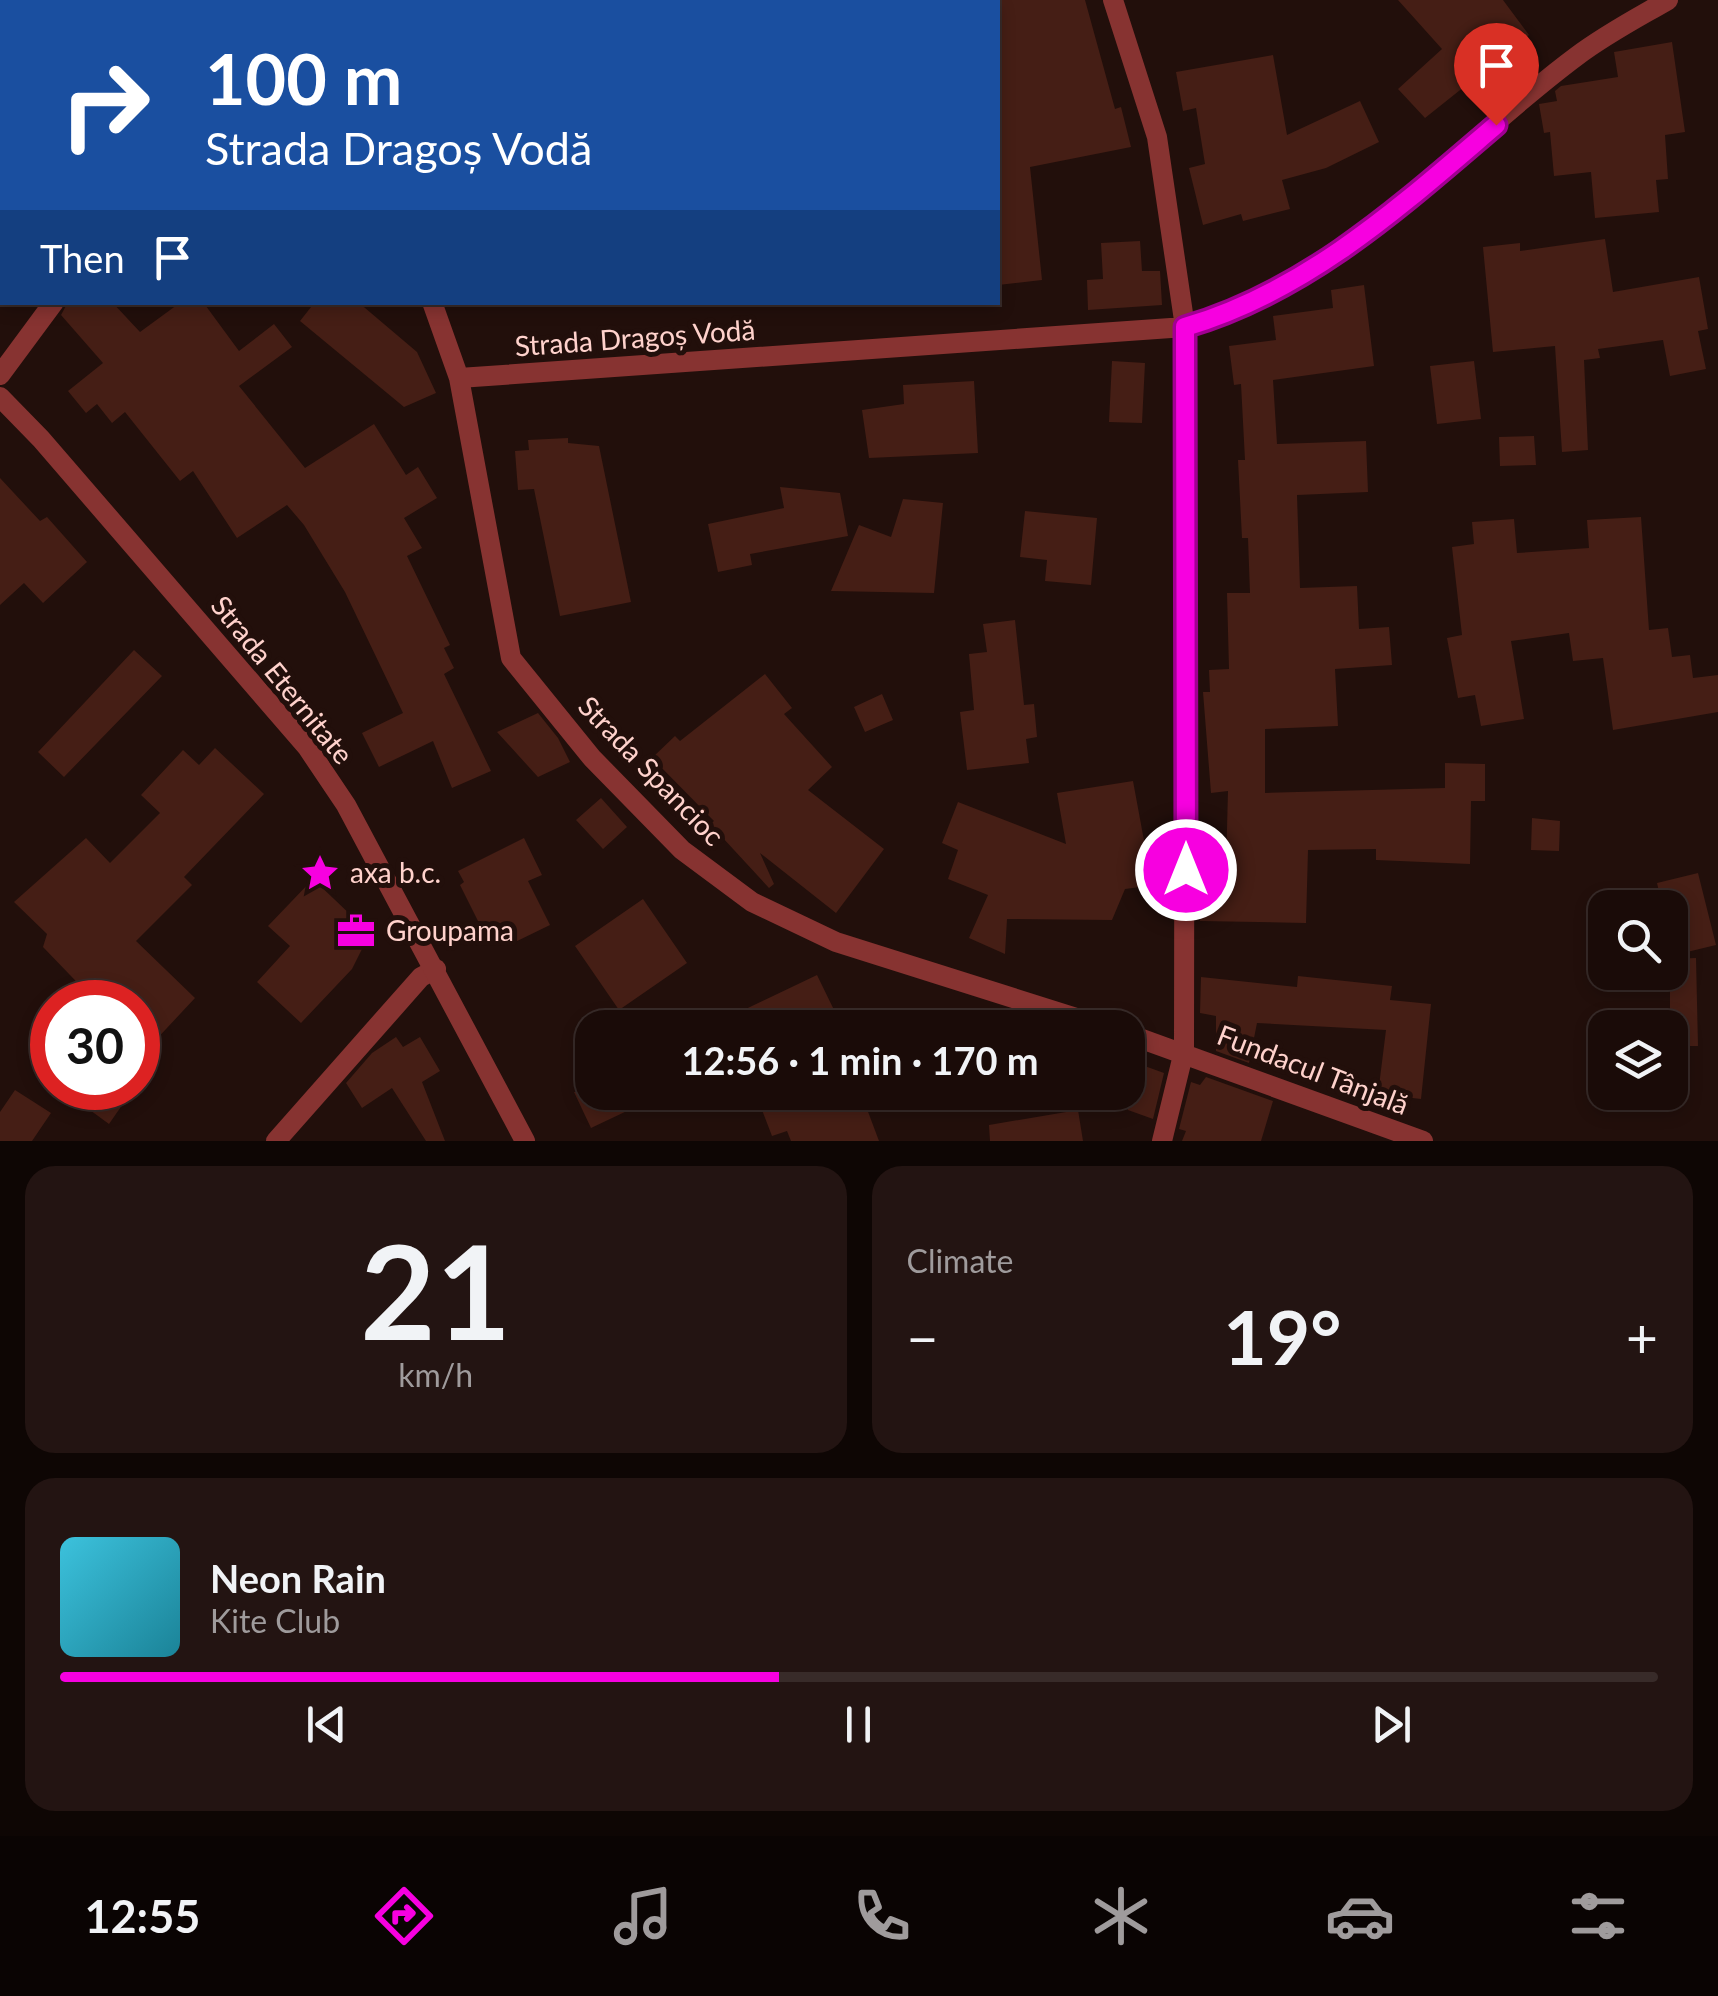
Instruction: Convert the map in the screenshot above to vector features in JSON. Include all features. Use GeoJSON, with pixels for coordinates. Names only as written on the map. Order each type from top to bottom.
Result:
{"type":"FeatureCollection","features":[{"type":"Feature","properties":{"kind":"street"},"geometry":{"type":"LineString","coordinates":[[1113,0],[1157,137],[1185,327],[1184,1051],[1162,1141]]}},
{"type":"Feature","properties":{"kind":"street","name":"Strada Dragoș Vodă"},"geometry":{"type":"LineString","coordinates":[[459,378],[1185,327],[1262,300],[1300,278],[1391,216],[1576,57],[1668,0]]}},
{"type":"Feature","properties":{"kind":"street"},"geometry":{"type":"LineString","coordinates":[[0,375],[52,305]]}},
{"type":"Feature","properties":{"kind":"street","name":"Strada Spancioc"},"geometry":{"type":"LineString","coordinates":[[433,305],[459,378],[511,658],[592,758],[682,850],[752,902],[836,942],[1051,1010]]}},
{"type":"Feature","properties":{"kind":"street","name":"Strada Eternitate"},"geometry":{"type":"LineString","coordinates":[[0,398],[41,439],[307,748],[346,805],[524,1141]]}},
{"type":"Feature","properties":{"kind":"street"},"geometry":{"type":"LineString","coordinates":[[276,1141],[421,977],[436,969]]}},
{"type":"Feature","properties":{"kind":"street"},"geometry":{"type":"LineString","coordinates":[[1145,1039],[1184,1051]]}},
{"type":"Feature","properties":{"kind":"street","name":"Fundacul Tânjală"},"geometry":{"type":"LineString","coordinates":[[1184,1051],[1423,1141]]}},
{"type":"Feature","properties":{"kind":"building"},"geometry":{"type":"Polygon","coordinates":[[[1000,0],[1085,0],[1115,109],[1121,107],[1131,147],[1030,167],[1042,280],[1000,285],[1000,0]]]}},
{"type":"Feature","properties":{"kind":"building"},"geometry":{"type":"Polygon","coordinates":[[[1398,0],[1503,0],[1529,35],[1425,118],[1398,89],[1442,49],[1398,0]]]}},
{"type":"Feature","properties":{"kind":"building"},"geometry":{"type":"Polygon","coordinates":[[[1672,42],[1685,132],[1665,135],[1668,179],[1656,180],[1659,212],[1595,218],[1591,172],[1554,176],[1550,132],[1544,133],[1539,104],[1557,101],[1555,91],[1561,86],[1618,77],[1614,52],[1672,42]]]}},
{"type":"Feature","properties":{"kind":"building"},"geometry":{"type":"Polygon","coordinates":[[[1273,55],[1287,135],[1360,101],[1379,142],[1326,168],[1282,180],[1290,209],[1243,221],[1241,214],[1203,225],[1189,168],[1205,164],[1196,108],[1183,111],[1176,72],[1273,55]]]}},
{"type":"Feature","properties":{"kind":"building"},"geometry":{"type":"Polygon","coordinates":[[[1605,239],[1613,292],[1699,277],[1708,329],[1698,331],[1706,369],[1670,376],[1663,340],[1598,349],[1600,358],[1584,360],[1588,450],[1562,452],[1555,346],[1493,352],[1483,247],[1520,243],[1520,251],[1605,239]]]}},
{"type":"Feature","properties":{"kind":"building"},"geometry":{"type":"Polygon","coordinates":[[[1140,241],[1142,271],[1160,271],[1162,305],[1088,310],[1087,280],[1103,279],[1101,243],[1140,241]]]}},
{"type":"Feature","properties":{"kind":"building"},"geometry":{"type":"Polygon","coordinates":[[[1364,285],[1374,366],[1273,380],[1277,444],[1366,441],[1368,492],[1297,495],[1300,588],[1357,586],[1359,629],[1389,627],[1392,665],[1335,669],[1338,726],[1265,729],[1265,793],[1445,788],[1445,763],[1485,764],[1485,801],[1471,801],[1470,864],[1376,860],[1376,849],[1308,850],[1306,923],[1200,921],[1201,865],[1226,866],[1228,791],[1211,793],[1203,692],[1210,692],[1209,670],[1229,669],[1227,593],[1250,593],[1248,538],[1242,538],[1238,460],[1245,460],[1241,384],[1234,385],[1229,346],[1276,340],[1273,316],[1333,308],[1331,290],[1364,285]]]}},
{"type":"Feature","properties":{"kind":"building"},"geometry":{"type":"Polygon","coordinates":[[[66,305],[115,305],[140,332],[177,305],[205,305],[239,351],[274,324],[292,347],[239,386],[305,468],[374,424],[406,475],[418,467],[437,498],[404,518],[422,548],[407,556],[450,645],[444,648],[454,668],[444,674],[491,771],[452,788],[433,741],[379,767],[362,733],[403,713],[345,592],[304,525],[287,505],[237,538],[193,471],[180,481],[125,412],[112,423],[97,404],[86,413],[68,391],[103,363],[61,315],[66,305]]]}},
{"type":"Feature","properties":{"kind":"building"},"geometry":{"type":"Polygon","coordinates":[[[313,305],[362,305],[417,352],[436,393],[404,407],[300,321],[313,305]]]}},
{"type":"Feature","properties":{"kind":"building"},"geometry":{"type":"Polygon","coordinates":[[[1112,361],[1145,363],[1142,423],[1109,422],[1112,361]]]}},
{"type":"Feature","properties":{"kind":"building"},"geometry":{"type":"Polygon","coordinates":[[[1474,361],[1481,419],[1437,424],[1430,366],[1474,361]]]}},
{"type":"Feature","properties":{"kind":"building"},"geometry":{"type":"Polygon","coordinates":[[[974,381],[978,453],[869,458],[862,410],[904,404],[903,385],[974,381]]]}},
{"type":"Feature","properties":{"kind":"building"},"geometry":{"type":"Polygon","coordinates":[[[1534,436],[1536,465],[1500,466],[1499,437],[1534,436]]]}},
{"type":"Feature","properties":{"kind":"building"},"geometry":{"type":"Polygon","coordinates":[[[568,438],[568,443],[599,446],[631,602],[560,616],[534,489],[518,490],[515,451],[529,450],[528,440],[568,438]]]}},
{"type":"Feature","properties":{"kind":"building"},"geometry":{"type":"Polygon","coordinates":[[[0,478],[40,521],[47,517],[87,562],[43,603],[24,583],[0,605],[0,478]]]}},
{"type":"Feature","properties":{"kind":"building"},"geometry":{"type":"Polygon","coordinates":[[[780,487],[840,493],[848,536],[750,554],[752,565],[718,572],[708,524],[784,508],[780,487]]]}},
{"type":"Feature","properties":{"kind":"building"},"geometry":{"type":"Polygon","coordinates":[[[903,499],[943,503],[934,593],[831,591],[859,525],[891,537],[903,499]]]}},
{"type":"Feature","properties":{"kind":"building"},"geometry":{"type":"Polygon","coordinates":[[[1025,511],[1097,518],[1091,585],[1045,581],[1047,560],[1020,557],[1025,511]]]}},
{"type":"Feature","properties":{"kind":"building"},"geometry":{"type":"Polygon","coordinates":[[[1641,517],[1649,630],[1668,628],[1672,657],[1690,655],[1693,678],[1718,675],[1718,712],[1613,730],[1603,658],[1573,661],[1569,633],[1511,641],[1524,719],[1481,726],[1475,695],[1458,698],[1447,638],[1462,635],[1452,547],[1474,544],[1472,522],[1514,519],[1517,553],[1589,548],[1587,520],[1641,517]]]}},
{"type":"Feature","properties":{"kind":"building"},"geometry":{"type":"Polygon","coordinates":[[[1015,620],[1024,705],[1034,704],[1037,737],[1026,739],[1029,763],[967,770],[960,712],[974,710],[969,654],[987,652],[983,624],[1015,620]]]}},
{"type":"Feature","properties":{"kind":"building"},"geometry":{"type":"Polygon","coordinates":[[[134,650],[162,676],[64,777],[38,752],[134,650]]]}},
{"type":"Feature","properties":{"kind":"building"},"geometry":{"type":"Polygon","coordinates":[[[765,674],[792,708],[784,714],[832,767],[808,790],[884,849],[836,913],[760,853],[774,884],[769,888],[710,824],[714,821],[652,758],[675,736],[680,741],[765,674]]]}},
{"type":"Feature","properties":{"kind":"building"},"geometry":{"type":"Polygon","coordinates":[[[882,694],[893,720],[865,732],[854,707],[882,694]]]}},
{"type":"Feature","properties":{"kind":"building"},"geometry":{"type":"Polygon","coordinates":[[[538,713],[558,738],[570,762],[538,777],[497,732],[538,713]]]}},
{"type":"Feature","properties":{"kind":"building"},"geometry":{"type":"Polygon","coordinates":[[[215,748],[264,794],[184,877],[192,885],[136,941],[195,998],[160,1035],[160,980],[75,980],[43,947],[47,934],[14,902],[86,838],[110,863],[160,813],[141,795],[183,750],[199,765],[215,748]]]}},
{"type":"Feature","properties":{"kind":"building"},"geometry":{"type":"Polygon","coordinates":[[[1133,781],[1150,873],[1138,875],[1140,887],[1125,889],[1112,920],[1007,919],[1005,954],[969,938],[988,895],[948,879],[958,850],[942,843],[958,802],[1066,844],[1057,793],[1133,781]]]}},
{"type":"Feature","properties":{"kind":"building"},"geometry":{"type":"Polygon","coordinates":[[[601,798],[627,827],[603,849],[576,820],[601,798]]]}},
{"type":"Feature","properties":{"kind":"building"},"geometry":{"type":"Polygon","coordinates":[[[1532,818],[1560,821],[1559,851],[1531,850],[1532,818]]]}},
{"type":"Feature","properties":{"kind":"building"},"geometry":{"type":"Polygon","coordinates":[[[524,838],[542,875],[528,881],[550,925],[511,944],[504,931],[487,939],[460,885],[464,882],[458,871],[524,838]]]}},
{"type":"Feature","properties":{"kind":"building"},"geometry":{"type":"Polygon","coordinates":[[[1698,873],[1716,945],[1688,952],[1688,890],[1659,890],[1657,883],[1698,873]]]}},
{"type":"Feature","properties":{"kind":"building"},"geometry":{"type":"Polygon","coordinates":[[[313,879],[355,919],[363,947],[352,969],[301,1023],[257,982],[290,946],[268,926],[313,879]]]}},
{"type":"Feature","properties":{"kind":"building"},"geometry":{"type":"Polygon","coordinates":[[[643,899],[687,963],[619,1010],[575,946],[643,899]]]}},
{"type":"Feature","properties":{"kind":"building"},"geometry":{"type":"Polygon","coordinates":[[[1688,958],[1696,958],[1698,1046],[1688,1046],[1688,1010],[1670,1010],[1670,990],[1688,990],[1688,958]]]}},
{"type":"Feature","properties":{"kind":"building"},"geometry":{"type":"Polygon","coordinates":[[[817,975],[834,1010],[744,1010],[817,975]]]}},
{"type":"Feature","properties":{"kind":"building"},"geometry":{"type":"Polygon","coordinates":[[[1298,976],[1392,986],[1390,1000],[1431,1004],[1421,1099],[1378,1094],[1386,1030],[1257,1023],[1249,1063],[1216,1051],[1216,1016],[1200,1013],[1201,977],[1297,987],[1298,976]]]}},
{"type":"Feature","properties":{"kind":"building"},"geometry":{"type":"Polygon","coordinates":[[[396,1037],[403,1047],[420,1037],[440,1071],[422,1082],[445,1141],[426,1141],[392,1088],[362,1108],[346,1083],[372,1053],[396,1037]]]}},
{"type":"Feature","properties":{"kind":"building"},"geometry":{"type":"Polygon","coordinates":[[[1145,1066],[1164,1073],[1153,1119],[1128,1110],[1145,1110],[1145,1066]]]}},
{"type":"Feature","properties":{"kind":"building"},"geometry":{"type":"Polygon","coordinates":[[[1206,1077],[1273,1101],[1261,1141],[1182,1141],[1186,1131],[1179,1129],[1191,1082],[1200,1085],[1206,1077]]]}},
{"type":"Feature","properties":{"kind":"building"},"geometry":{"type":"Polygon","coordinates":[[[15,1090],[30,1100],[30,1110],[51,1113],[32,1141],[0,1141],[0,1112],[15,1090]]]}},
{"type":"Feature","properties":{"kind":"building"},"geometry":{"type":"Polygon","coordinates":[[[90,1110],[119,1110],[109,1124],[90,1110]]]}},
{"type":"Feature","properties":{"kind":"building"},"geometry":{"type":"Polygon","coordinates":[[[582,1110],[629,1110],[591,1128],[582,1110]]]}},
{"type":"Feature","properties":{"kind":"building"},"geometry":{"type":"Polygon","coordinates":[[[762,1110],[867,1110],[879,1141],[791,1141],[787,1131],[772,1136],[762,1110]]]}},
{"type":"Feature","properties":{"kind":"building"},"geometry":{"type":"Polygon","coordinates":[[[1078,1110],[1083,1141],[990,1141],[989,1125],[1078,1110]]]}},
{"type":"Feature","properties":{"kind":"place","name":"axa b.c."},"geometry":{"type":"Point","coordinates":[320,873]}},
{"type":"Feature","properties":{"kind":"place","name":"Groupama"},"geometry":{"type":"Point","coordinates":[356,931]}},
{"type":"Feature","properties":{"kind":"route"},"geometry":{"type":"LineString","coordinates":[[1186,870],[1185,327],[1262,300],[1300,278],[1391,216],[1496,125]]}}]}
